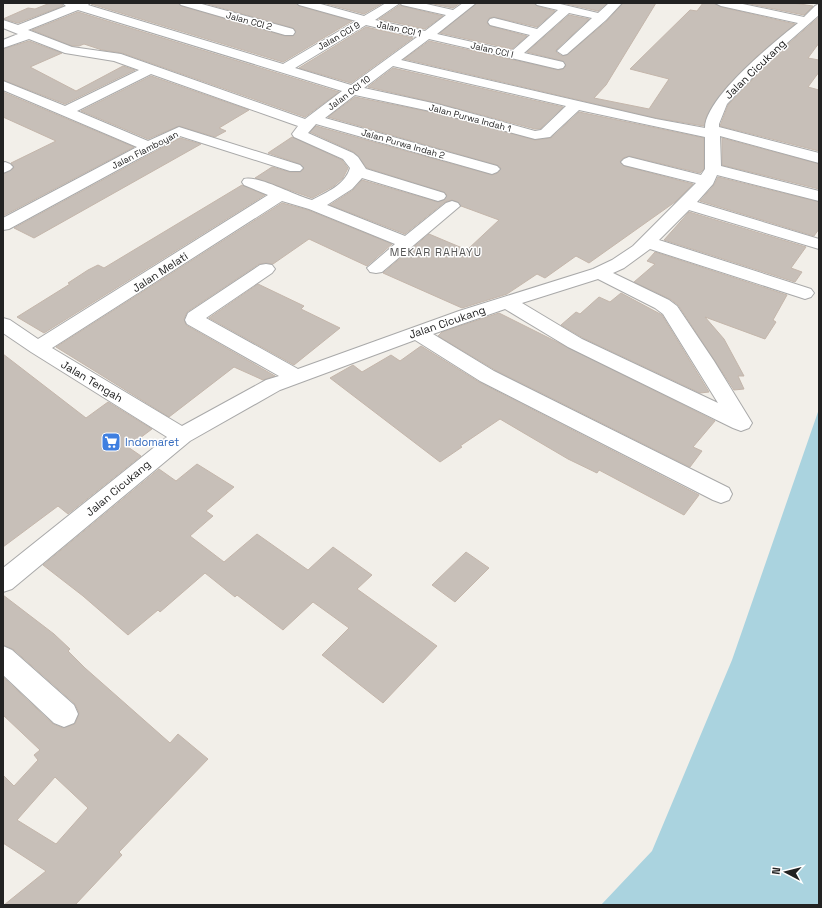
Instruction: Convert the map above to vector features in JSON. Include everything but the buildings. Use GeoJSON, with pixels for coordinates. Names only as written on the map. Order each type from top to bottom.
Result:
{"type":"FeatureCollection","features":[{"type":"Feature","properties":{"kind":"street","name":"Jalan CCI 2"},"geometry":{"type":"LineString","coordinates":[[185,3],[289,32]]}},
{"type":"Feature","properties":{"kind":"street","name":"Jalan CCI 1"},"geometry":{"type":"LineString","coordinates":[[303,3],[358,17],[365,21],[426,35]]}},
{"type":"Feature","properties":{"kind":"street","name":"Jalan CCI 9"},"geometry":{"type":"LineString","coordinates":[[284,69],[394,3]]}},
{"type":"Feature","properties":{"kind":"street"},"geometry":{"type":"LineString","coordinates":[[406,3],[455,14]]}},
{"type":"Feature","properties":{"kind":"street","name":"Jalan CCI 10"},"geometry":{"type":"LineString","coordinates":[[310,122],[470,3]]}},
{"type":"Feature","properties":{"kind":"street"},"geometry":{"type":"LineString","coordinates":[[541,3],[602,17]]}},
{"type":"Feature","properties":{"kind":"street"},"geometry":{"type":"LineString","coordinates":[[563,51],[616,3]]}},
{"type":"Feature","properties":{"kind":"street"},"geometry":{"type":"LineString","coordinates":[[721,3],[807,21]]}},
{"type":"Feature","properties":{"kind":"street"},"geometry":{"type":"LineString","coordinates":[[3,44],[22,32],[76,4]]}},
{"type":"Feature","properties":{"kind":"street","name":"Jalan Purwa Indah 1"},"geometry":{"type":"LineString","coordinates":[[76,4],[353,90],[437,108],[535,136],[546,134],[577,104]]}},
{"type":"Feature","properties":{"kind":"street","name":"Jalan Cicukang"},"geometry":{"type":"LineString","coordinates":[[3,582],[182,436],[273,385],[506,302],[599,273],[623,261],[647,242],[686,204],[699,191],[710,175],[713,132],[712,124],[721,102],[775,47],[807,21],[819,8]]}},
{"type":"Feature","properties":{"kind":"street"},"geometry":{"type":"LineString","coordinates":[[515,55],[566,9]]}},
{"type":"Feature","properties":{"kind":"street"},"geometry":{"type":"LineString","coordinates":[[494,22],[539,33]]}},
{"type":"Feature","properties":{"kind":"street","name":"Jalan Purwa Indah 2"},"geometry":{"type":"LineString","coordinates":[[3,24],[69,50],[116,58],[310,122],[492,169]]}},
{"type":"Feature","properties":{"kind":"street","name":"Jalan CCI I"},"geometry":{"type":"LineString","coordinates":[[426,35],[558,65]]}},
{"type":"Feature","properties":{"kind":"street"},"geometry":{"type":"LineString","coordinates":[[391,62],[577,104],[656,124],[713,132],[819,158]]}},
{"type":"Feature","properties":{"kind":"street"},"geometry":{"type":"LineString","coordinates":[[64,112],[151,70]]}},
{"type":"Feature","properties":{"kind":"street"},"geometry":{"type":"LineString","coordinates":[[3,85],[149,147]]}},
{"type":"Feature","properties":{"kind":"street"},"geometry":{"type":"LineString","coordinates":[[310,122],[299,134],[348,156],[357,164],[358,171],[351,181],[332,195],[314,205]]}},
{"type":"Feature","properties":{"kind":"street","name":"Jalan Flamboyan"},"geometry":{"type":"LineString","coordinates":[[3,224],[179,131],[183,131],[296,168]]}},
{"type":"Feature","properties":{"kind":"street"},"geometry":{"type":"LineString","coordinates":[[629,162],[710,175],[819,196]]}},
{"type":"Feature","properties":{"kind":"street"},"geometry":{"type":"LineString","coordinates":[[358,171],[438,196]]}},
{"type":"Feature","properties":{"kind":"street"},"geometry":{"type":"LineString","coordinates":[[250,182],[280,195],[314,205],[407,244]]}},
{"type":"Feature","properties":{"kind":"street","name":"Jalan Melati"},"geometry":{"type":"LineString","coordinates":[[38,348],[102,309],[280,195]]}},
{"type":"Feature","properties":{"kind":"street"},"geometry":{"type":"LineString","coordinates":[[686,204],[819,244]]}},
{"type":"Feature","properties":{"kind":"street"},"geometry":{"type":"LineString","coordinates":[[376,268],[452,206]]}},
{"type":"Feature","properties":{"kind":"street"},"geometry":{"type":"LineString","coordinates":[[647,242],[805,293]]}},
{"type":"Feature","properties":{"kind":"street"},"geometry":{"type":"LineString","coordinates":[[266,269],[195,317],[194,320],[296,377]]}},
{"type":"Feature","properties":{"kind":"street"},"geometry":{"type":"LineString","coordinates":[[506,302],[575,343],[742,425],[707,366],[670,310],[662,304],[599,273]]}},
{"type":"Feature","properties":{"kind":"street","name":"Jalan Tengah"},"geometry":{"type":"LineString","coordinates":[[7,333],[38,348],[182,436]]}},
{"type":"Feature","properties":{"kind":"street"},"geometry":{"type":"LineString","coordinates":[[416,333],[430,340],[499,383],[721,494]]}},
{"type":"Feature","properties":{"kind":"street"},"geometry":{"type":"LineString","coordinates":[[3,658],[64,714]]}},
{"type":"Feature","properties":{"kind":"water"},"geometry":{"type":"Polygon","coordinates":[[[819,409],[819,905],[601,905],[652,851],[732,660],[819,409]]]}},
{"type":"Feature","properties":{"kind":"place","name":"Indomaret"},"geometry":{"type":"Point","coordinates":[111,442]}},
{"type":"Feature","properties":{"kind":"district","name":"MEKAR RAHAYU"},"geometry":{"type":"Point","coordinates":[436,252]}}]}
